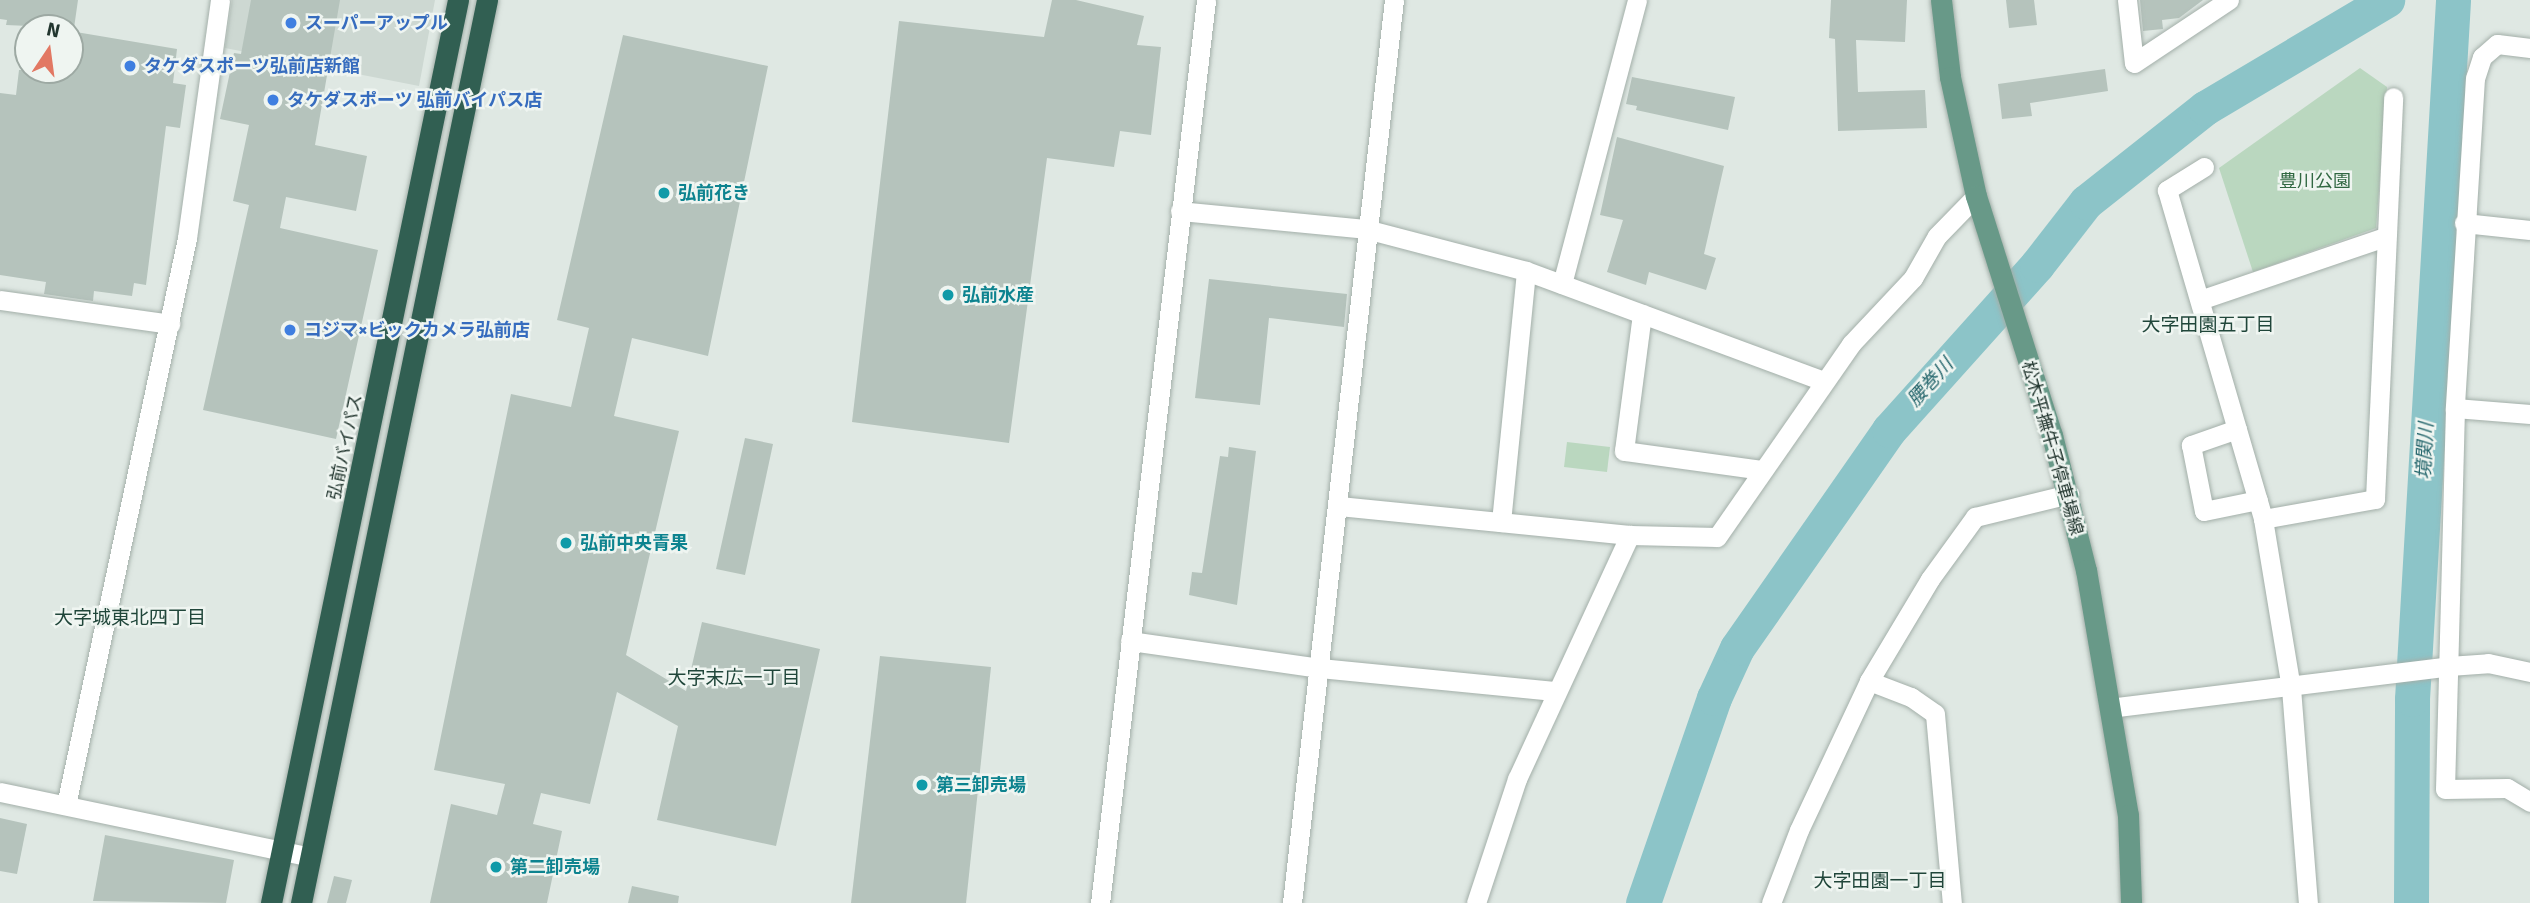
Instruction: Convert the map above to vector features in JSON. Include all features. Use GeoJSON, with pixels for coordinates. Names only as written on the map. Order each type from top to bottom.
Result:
{"type":"FeatureCollection","features":[{"type":"Feature","properties":{"kind":"highway","name":"弘前バイパス"},"geometry":{"type":"LineString","coordinates":[[271,903],[458,0]]}},
{"type":"Feature","properties":{"kind":"highway"},"geometry":{"type":"LineString","coordinates":[[301,903],[487,0]]}},
{"type":"Feature","properties":{"kind":"main road","name":"松木平撫牛子停車場線"},"geometry":{"type":"LineString","coordinates":[[1941,0],[1950,77],[1976,196],[2069,494],[2128,815],[2131,903]]}},
{"type":"Feature","properties":{"kind":"street"},"geometry":{"type":"LineString","coordinates":[[66,805],[170,324],[220,0]]}},
{"type":"Feature","properties":{"kind":"street"},"geometry":{"type":"LineString","coordinates":[[1100,903],[1206,0]]}},
{"type":"Feature","properties":{"kind":"street"},"geometry":{"type":"LineString","coordinates":[[1292,903],[1339,506],[1366,229],[1394,0]]}},
{"type":"Feature","properties":{"kind":"street"},"geometry":{"type":"LineString","coordinates":[[1562,284],[1637,0]]}},
{"type":"Feature","properties":{"kind":"street"},"geometry":{"type":"LineString","coordinates":[[2127,0],[2134,63],[2229,0]]}},
{"type":"Feature","properties":{"kind":"street"},"geometry":{"type":"LineString","coordinates":[[2530,48],[2497,44],[2482,57],[2469,113],[2445,667],[2445,789],[2507,788],[2530,802]]}},
{"type":"Feature","properties":{"kind":"street"},"geometry":{"type":"LineString","coordinates":[[2237,429],[2190,445],[2204,511],[2375,499],[2393,97]]}},
{"type":"Feature","properties":{"kind":"street"},"geometry":{"type":"LineString","coordinates":[[2204,167],[2167,190],[2260,509],[2291,688],[2308,903]]}},
{"type":"Feature","properties":{"kind":"street"},"geometry":{"type":"LineString","coordinates":[[1339,506],[1630,535],[1717,537],[1851,344],[1913,278],[1937,236],[1976,196]]}},
{"type":"Feature","properties":{"kind":"street"},"geometry":{"type":"LineString","coordinates":[[1180,211],[1366,229],[1526,271],[1823,382]]}},
{"type":"Feature","properties":{"kind":"street"},"geometry":{"type":"LineString","coordinates":[[2464,223],[2530,230]]}},
{"type":"Feature","properties":{"kind":"street"},"geometry":{"type":"LineString","coordinates":[[2200,300],[2385,237]]}},
{"type":"Feature","properties":{"kind":"street"},"geometry":{"type":"LineString","coordinates":[[1501,522],[1526,271]]}},
{"type":"Feature","properties":{"kind":"street"},"geometry":{"type":"LineString","coordinates":[[0,300],[170,324]]}},
{"type":"Feature","properties":{"kind":"street"},"geometry":{"type":"LineString","coordinates":[[1642,314],[1624,451],[1763,470]]}},
{"type":"Feature","properties":{"kind":"street"},"geometry":{"type":"LineString","coordinates":[[2455,408],[2530,414]]}},
{"type":"Feature","properties":{"kind":"street"},"geometry":{"type":"LineString","coordinates":[[1771,903],[1799,830],[1869,681],[1930,579],[1975,517],[2069,494]]}},
{"type":"Feature","properties":{"kind":"street"},"geometry":{"type":"LineString","coordinates":[[1476,903],[1517,779],[1555,691],[1630,535]]}},
{"type":"Feature","properties":{"kind":"street"},"geometry":{"type":"LineString","coordinates":[[1130,641],[1319,668],[1555,691]]}},
{"type":"Feature","properties":{"kind":"street"},"geometry":{"type":"LineString","coordinates":[[2109,708],[2488,663],[2530,672]]}},
{"type":"Feature","properties":{"kind":"street"},"geometry":{"type":"LineString","coordinates":[[1869,681],[1911,696],[1935,714],[1952,903]]}},
{"type":"Feature","properties":{"kind":"street"},"geometry":{"type":"LineString","coordinates":[[0,792],[310,857]]}},
{"type":"Feature","properties":{"kind":"shaded area"},"geometry":{"type":"Polygon","coordinates":[[[232,0],[435,0],[419,86],[225,48],[232,0]]]}},
{"type":"Feature","properties":{"kind":"green space","name":"豊川公園"},"geometry":{"type":"Polygon","coordinates":[[[2360,68],[2387,87],[2376,228],[2253,272],[2219,168],[2360,68]]]}},
{"type":"Feature","properties":{"kind":"green space"},"geometry":{"type":"Polygon","coordinates":[[[1567,442],[1610,447],[1607,472],[1564,467],[1567,442]]]}},
{"type":"Feature","properties":{"kind":"building"},"geometry":{"type":"Polygon","coordinates":[[[0,0],[78,0],[76,14],[14,14],[14,25],[6,25],[7,20],[0,19],[0,0]]]}},
{"type":"Feature","properties":{"kind":"building"},"geometry":{"type":"Polygon","coordinates":[[[251,0],[340,0],[315,145],[367,156],[356,211],[286,197],[280,228],[378,250],[336,439],[203,410],[249,205],[233,201],[249,125],[220,119],[234,53],[241,54],[251,0]]]}},
{"type":"Feature","properties":{"kind":"building","name":"弘前水産"},"geometry":{"type":"Polygon","coordinates":[[[1052,0],[1076,0],[1144,16],[1137,45],[1161,47],[1151,135],[1120,131],[1114,167],[1047,158],[1009,443],[852,422],[899,21],[1044,37],[1052,0]]]}},
{"type":"Feature","properties":{"kind":"building"},"geometry":{"type":"Polygon","coordinates":[[[1831,0],[1907,0],[1905,42],[1856,40],[1858,92],[1925,90],[1927,128],[1838,131],[1835,39],[1829,38],[1831,0]]]}},
{"type":"Feature","properties":{"kind":"building"},"geometry":{"type":"Polygon","coordinates":[[[2006,0],[2034,0],[2037,25],[2009,28],[2006,0]]]}},
{"type":"Feature","properties":{"kind":"building"},"geometry":{"type":"Polygon","coordinates":[[[2140,0],[2203,0],[2179,18],[2162,20],[2163,29],[2143,31],[2140,0]]]}},
{"type":"Feature","properties":{"kind":"building"},"geometry":{"type":"Polygon","coordinates":[[[84,33],[177,49],[173,83],[186,85],[180,128],[166,126],[146,285],[134,283],[132,296],[94,291],[93,301],[44,294],[46,282],[0,275],[0,93],[16,95],[17,84],[84,84],[84,33]]]}},
{"type":"Feature","properties":{"kind":"building"},"geometry":{"type":"Polygon","coordinates":[[[623,35],[768,66],[708,356],[632,338],[614,416],[679,431],[626,655],[686,691],[702,622],[820,649],[776,846],[657,820],[678,726],[617,692],[590,804],[541,793],[533,824],[562,831],[547,903],[430,903],[451,804],[497,815],[505,784],[434,770],[511,394],[571,407],[589,328],[557,320],[623,35]]]}},
{"type":"Feature","properties":{"kind":"building"},"geometry":{"type":"Polygon","coordinates":[[[2105,69],[2108,91],[2030,103],[2032,116],[2002,119],[1998,84],[2105,69]]]}},
{"type":"Feature","properties":{"kind":"building"},"geometry":{"type":"Polygon","coordinates":[[[1632,77],[1735,97],[1728,130],[1636,110],[1637,106],[1626,104],[1632,77]]]}},
{"type":"Feature","properties":{"kind":"building"},"geometry":{"type":"Polygon","coordinates":[[[1617,137],[1724,166],[1704,254],[1716,258],[1706,290],[1649,272],[1646,285],[1607,272],[1623,220],[1600,215],[1617,137]]]}},
{"type":"Feature","properties":{"kind":"building"},"geometry":{"type":"Polygon","coordinates":[[[1209,279],[1347,294],[1344,327],[1269,318],[1260,405],[1195,398],[1209,279]]]}},
{"type":"Feature","properties":{"kind":"building"},"geometry":{"type":"Polygon","coordinates":[[[745,438],[773,444],[745,575],[716,569],[745,438]]]}},
{"type":"Feature","properties":{"kind":"building"},"geometry":{"type":"Polygon","coordinates":[[[1229,447],[1256,451],[1237,605],[1189,595],[1192,572],[1202,573],[1220,456],[1228,457],[1229,447]]]}},
{"type":"Feature","properties":{"kind":"building","name":"第三卸売場"},"geometry":{"type":"Polygon","coordinates":[[[880,656],[991,667],[966,903],[851,903],[880,656]]]}},
{"type":"Feature","properties":{"kind":"building"},"geometry":{"type":"Polygon","coordinates":[[[0,818],[27,824],[17,874],[0,871],[0,818]]]}},
{"type":"Feature","properties":{"kind":"building"},"geometry":{"type":"Polygon","coordinates":[[[105,835],[234,860],[226,903],[93,901],[105,835]]]}},
{"type":"Feature","properties":{"kind":"building"},"geometry":{"type":"Polygon","coordinates":[[[334,876],[352,880],[346,903],[327,903],[334,876]]]}},
{"type":"Feature","properties":{"kind":"building"},"geometry":{"type":"Polygon","coordinates":[[[632,886],[679,896],[678,903],[628,903],[632,886]]]}},
{"type":"Feature","properties":{"kind":"waterway","name":"腰巻川"},"geometry":{"type":"LineString","coordinates":[[1643,903],[1714,698],[1737,648],[1889,430],[2037,265],[2086,202],[2205,108],[2387,0]]}},
{"type":"Feature","properties":{"kind":"waterway","name":"境関川"},"geometry":{"type":"LineString","coordinates":[[2411,903],[2412,699],[2453,0]]}},
{"type":"Feature","properties":{"kind":"place","name":"スーパーアップル"},"geometry":{"type":"Point","coordinates":[291,23]}},
{"type":"Feature","properties":{"kind":"place","name":"タケダスポーツ弘前店新館"},"geometry":{"type":"Point","coordinates":[130,66]}},
{"type":"Feature","properties":{"kind":"place","name":"タケダスポーツ 弘前バイパス店"},"geometry":{"type":"Point","coordinates":[273,100]}},
{"type":"Feature","properties":{"kind":"place","name":"弘前花き"},"geometry":{"type":"Point","coordinates":[664,193]}},
{"type":"Feature","properties":{"kind":"place","name":"弘前水産"},"geometry":{"type":"Point","coordinates":[948,295]}},
{"type":"Feature","properties":{"kind":"place","name":"コジマ×ビックカメラ弘前店"},"geometry":{"type":"Point","coordinates":[290,330]}},
{"type":"Feature","properties":{"kind":"place","name":"弘前中央青果"},"geometry":{"type":"Point","coordinates":[566,543]}},
{"type":"Feature","properties":{"kind":"place","name":"第三卸売場"},"geometry":{"type":"Point","coordinates":[922,785]}},
{"type":"Feature","properties":{"kind":"place","name":"第二卸売場"},"geometry":{"type":"Point","coordinates":[496,867]}},
{"type":"Feature","properties":{"kind":"district","name":"大字田園五丁目"},"geometry":{"type":"Point","coordinates":[2208,326]}},
{"type":"Feature","properties":{"kind":"district","name":"大字城東北四丁目"},"geometry":{"type":"Point","coordinates":[130,619]}},
{"type":"Feature","properties":{"kind":"district","name":"大字末広一丁目"},"geometry":{"type":"Point","coordinates":[734,679]}},
{"type":"Feature","properties":{"kind":"district","name":"大字田園一丁目"},"geometry":{"type":"Point","coordinates":[1880,882]}}]}
